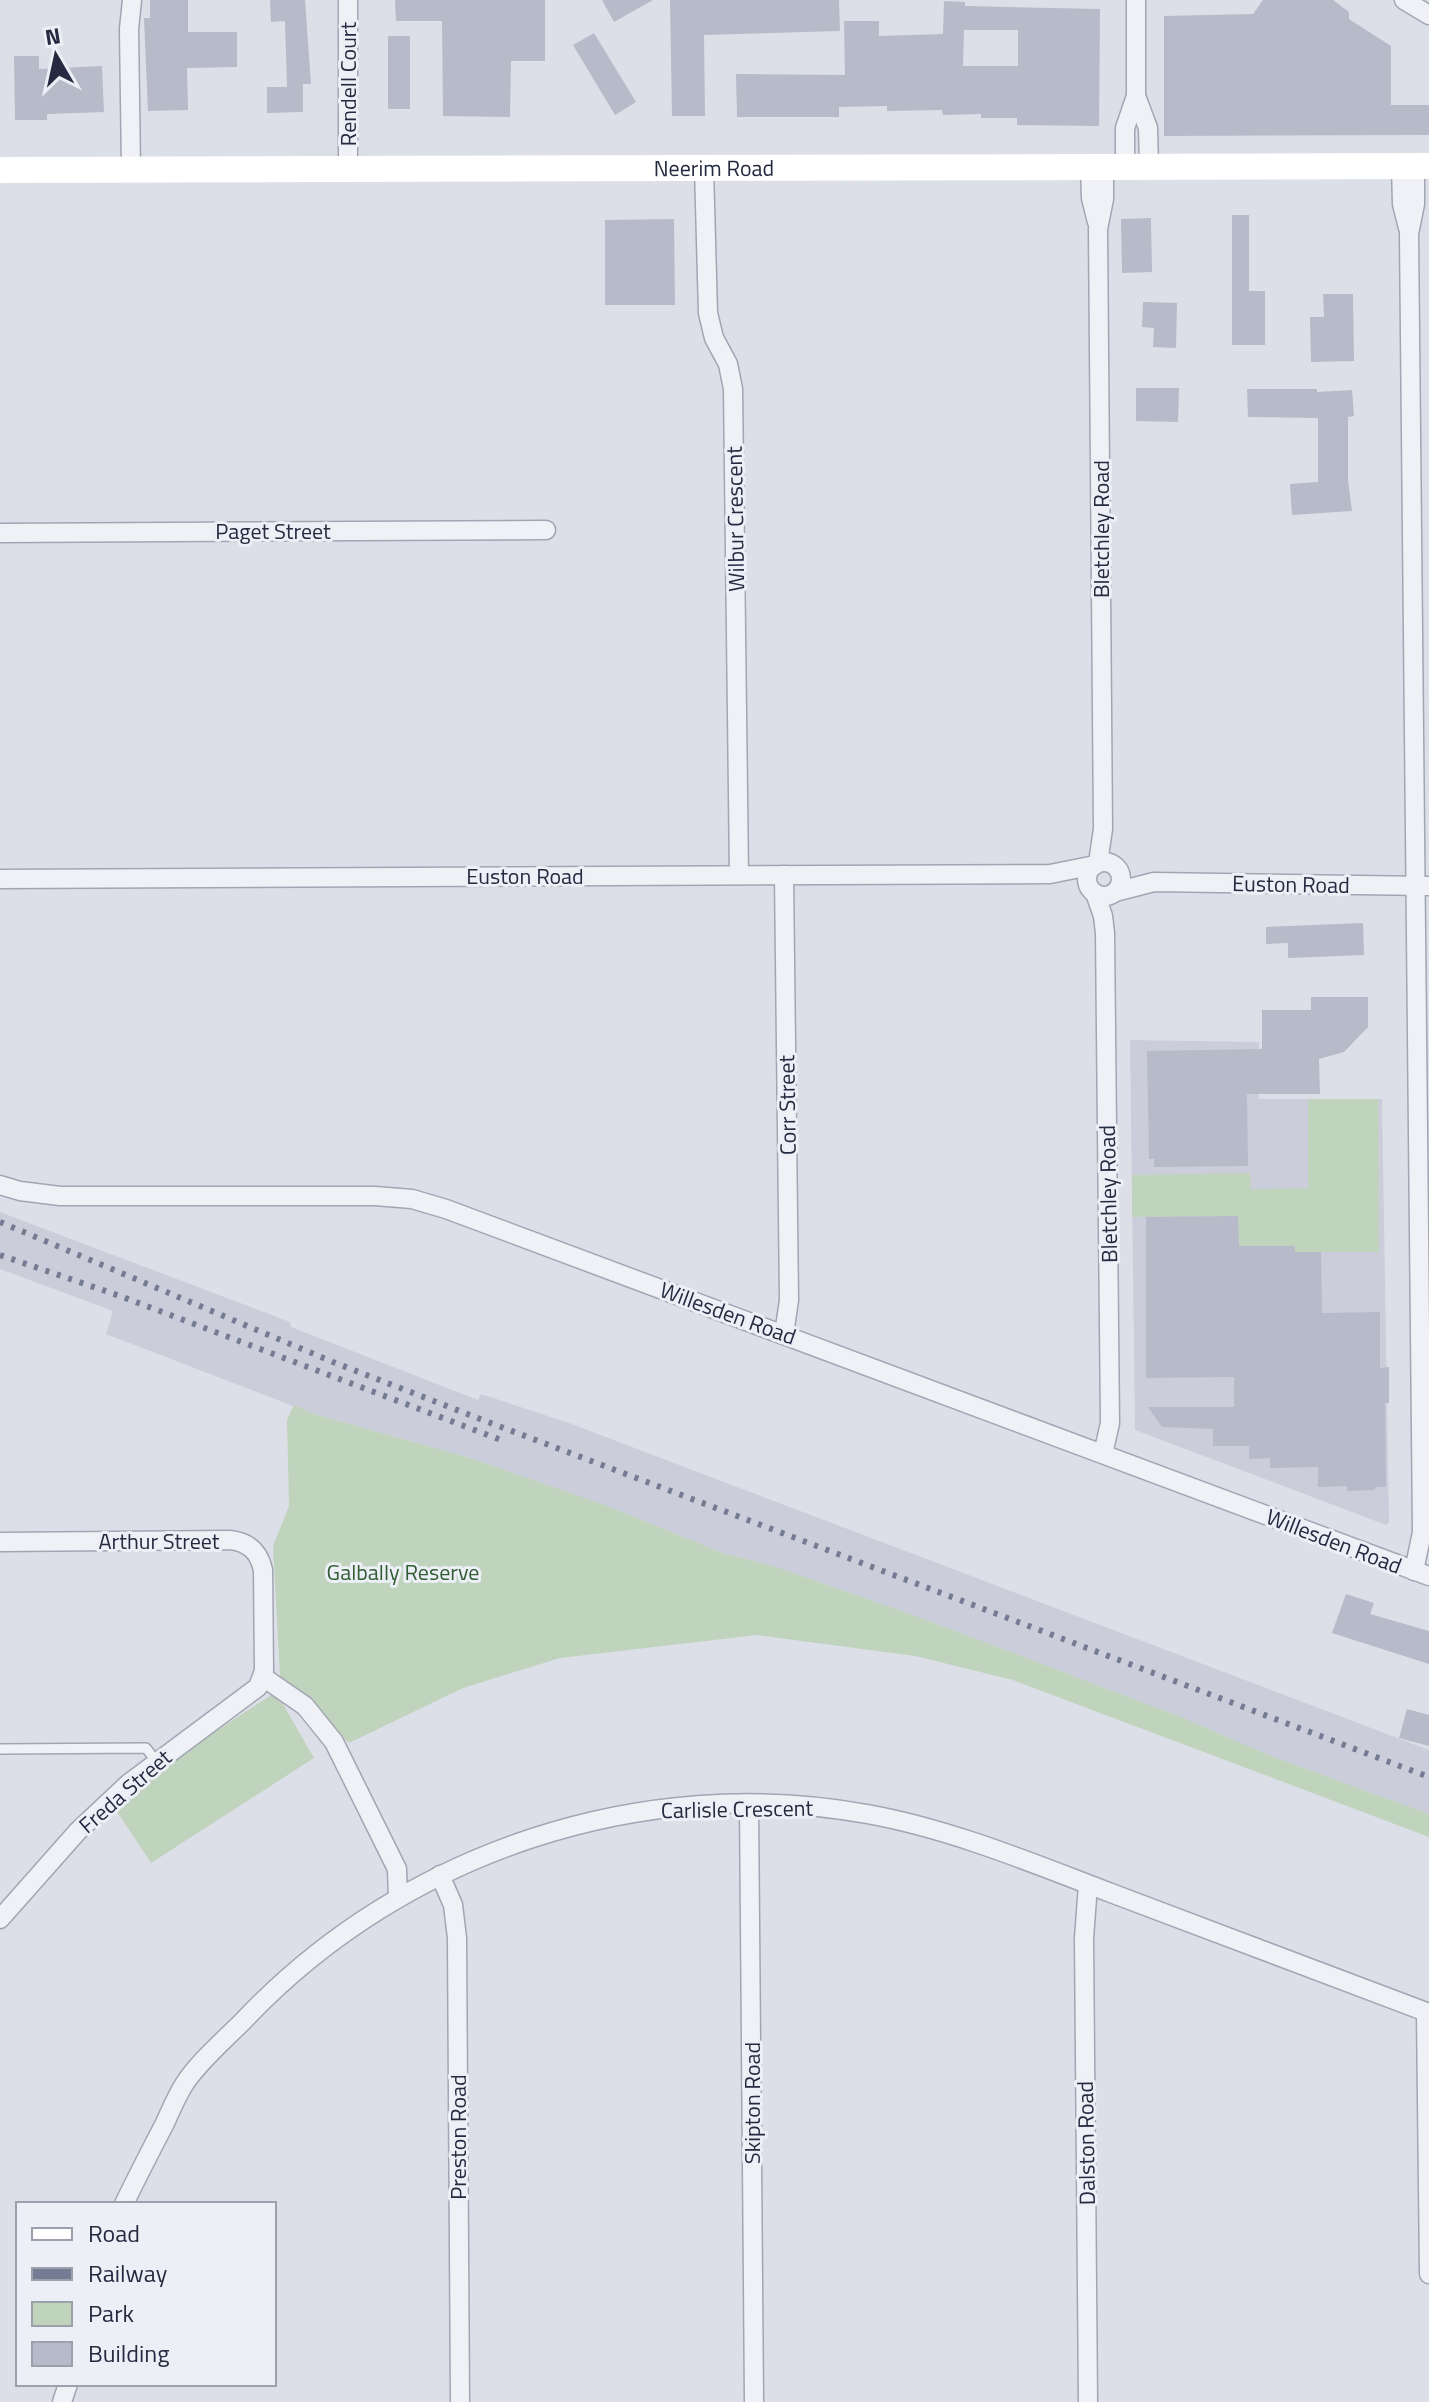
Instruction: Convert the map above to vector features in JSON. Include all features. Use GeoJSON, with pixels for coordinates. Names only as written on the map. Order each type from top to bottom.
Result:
{"type":"FeatureCollection","features":[{"type":"Feature","properties":{"kind":"street"},"geometry":{"type":"LineString","coordinates":[[131,169],[129,29],[132,0]]}},
{"type":"Feature","properties":{"kind":"street","name":"Rendell Court"},"geometry":{"type":"LineString","coordinates":[[348,0],[348,169]]}},
{"type":"Feature","properties":{"kind":"street","name":"Bletchley Road"},"geometry":{"type":"LineString","coordinates":[[1106,865],[1103,829],[1098,229],[1104,199],[1117,167],[1148,128],[1136,96],[1136,0]]}},
{"type":"Feature","properties":{"kind":"street"},"geometry":{"type":"LineString","coordinates":[[1404,0],[1429,15]]}},
{"type":"Feature","properties":{"kind":"street"},"geometry":{"type":"LineString","coordinates":[[1415,166],[1415,204],[1409,234],[1422,886],[1422,1574]]}},
{"type":"Feature","properties":{"kind":"street","name":"Neerim Road"},"geometry":{"type":"LineString","coordinates":[[0,170],[1415,166]]}},
{"type":"Feature","properties":{"kind":"street","name":"Wilbur Crescent"},"geometry":{"type":"LineString","coordinates":[[704,168],[708,313],[714,338],[728,364],[733,389],[739,875]]}},
{"type":"Feature","properties":{"kind":"street","name":"Paget Street"},"geometry":{"type":"LineString","coordinates":[[0,533],[546,530]]}},
{"type":"Feature","properties":{"kind":"street"},"geometry":{"type":"LineString","coordinates":[[1106,865],[1121,878],[1104,892],[1087,877],[1106,865]]}},
{"type":"Feature","properties":{"kind":"street","name":"Euston Road"},"geometry":{"type":"LineString","coordinates":[[0,879],[1050,874],[1106,865],[1131,877],[1154,882]]}},
{"type":"Feature","properties":{"kind":"street","name":"Euston Road"},"geometry":{"type":"LineString","coordinates":[[1050,874],[1104,892],[1154,882],[1422,886]]}},
{"type":"Feature","properties":{"kind":"street","name":"Corr Street"},"geometry":{"type":"LineString","coordinates":[[784,875],[789,1300],[784,1334]]}},
{"type":"Feature","properties":{"kind":"street","name":"Bletchley Road"},"geometry":{"type":"LineString","coordinates":[[1103,1454],[1110,1423],[1104,892]]}},
{"type":"Feature","properties":{"kind":"street","name":"Willesden Road"},"geometry":{"type":"LineString","coordinates":[[0,1185],[60,1196],[375,1196],[412,1199],[784,1334],[1422,1574]]}},
{"type":"Feature","properties":{"kind":"street","name":"Arthur Street"},"geometry":{"type":"LineString","coordinates":[[0,1542],[230,1540],[246,1544],[259,1557],[263,1570],[263,1677]]}},
{"type":"Feature","properties":{"kind":"street"},"geometry":{"type":"LineString","coordinates":[[263,1677],[305,1706],[334,1742],[397,1869],[398,1898]]}},
{"type":"Feature","properties":{"kind":"street","name":"Freda Street"},"geometry":{"type":"LineString","coordinates":[[0,1919],[78,1831],[156,1761],[251,1693],[263,1677]]}},
{"type":"Feature","properties":{"kind":"street","name":"Carlisle Crescent"},"geometry":{"type":"LineString","coordinates":[[125,2202],[186,2081],[284,1980],[324,1946],[440,1875],[503,1848],[604,1818],[686,1806],[749,1804],[815,1807],[892,1819],[978,1844],[1428,2013]]}},
{"type":"Feature","properties":{"kind":"street","name":"Skipton Road"},"geometry":{"type":"LineString","coordinates":[[749,1804],[754,2402]]}},
{"type":"Feature","properties":{"kind":"street","name":"Preston Road"},"geometry":{"type":"LineString","coordinates":[[440,1875],[453,1905],[457,1938],[460,2402]]}},
{"type":"Feature","properties":{"kind":"street","name":"Dalston Road"},"geometry":{"type":"LineString","coordinates":[[1088,1885],[1084,1938],[1088,2402]]}},
{"type":"Feature","properties":{"kind":"street"},"geometry":{"type":"LineString","coordinates":[[1428,2013],[1429,2274]]}},
{"type":"Feature","properties":{"kind":"lane"},"geometry":{"type":"LineString","coordinates":[[0,1749],[146,1748],[156,1761]]}},
{"type":"Feature","properties":{"kind":"shaded area"},"geometry":{"type":"Polygon","coordinates":[[[1130,1040],[1259,1042],[1259,1099],[1382,1099],[1389,1522],[1386,1525],[1135,1430],[1130,1040]]]}},
{"type":"Feature","properties":{"kind":"shaded area"},"geometry":{"type":"Polygon","coordinates":[[[0,1212],[290,1322],[291,1327],[478,1400],[481,1394],[569,1423],[1429,1750],[1429,1814],[1271,1756],[1181,1717],[924,1619],[777,1567],[723,1553],[605,1505],[467,1457],[314,1414],[106,1334],[113,1311],[0,1269],[0,1212]]]}},
{"type":"Feature","properties":{"kind":"green space"},"geometry":{"type":"Polygon","coordinates":[[[1308,1099],[1378,1099],[1379,1252],[1295,1252],[1295,1246],[1239,1246],[1238,1216],[1132,1217],[1132,1175],[1250,1173],[1251,1189],[1308,1188],[1308,1099]]]}},
{"type":"Feature","properties":{"kind":"green space","name":"Galbally Reserve"},"geometry":{"type":"Polygon","coordinates":[[[294,1405],[314,1414],[467,1457],[605,1505],[723,1553],[777,1567],[924,1619],[1181,1717],[1271,1756],[1429,1814],[1429,1837],[1013,1680],[915,1656],[757,1635],[560,1658],[463,1688],[349,1743],[280,1676],[273,1546],[289,1506],[287,1420],[294,1405]]]}},
{"type":"Feature","properties":{"kind":"green space"},"geometry":{"type":"Polygon","coordinates":[[[276,1692],[314,1758],[151,1863],[116,1810],[185,1751],[276,1692]]]}},
{"type":"Feature","properties":{"kind":"building"},"geometry":{"type":"Polygon","coordinates":[[[150,0],[188,0],[188,32],[237,32],[237,67],[187,68],[188,110],[148,111],[144,18],[150,18],[150,0]]]}},
{"type":"Feature","properties":{"kind":"building"},"geometry":{"type":"Polygon","coordinates":[[[270,0],[305,0],[311,84],[303,84],[303,112],[267,113],[267,87],[287,87],[285,21],[271,22],[270,0]]]}},
{"type":"Feature","properties":{"kind":"building"},"geometry":{"type":"Polygon","coordinates":[[[395,0],[545,0],[545,61],[511,61],[510,117],[443,116],[442,21],[396,21],[395,0]]]}},
{"type":"Feature","properties":{"kind":"building"},"geometry":{"type":"Polygon","coordinates":[[[602,0],[653,0],[614,22],[602,0]]]}},
{"type":"Feature","properties":{"kind":"building"},"geometry":{"type":"Polygon","coordinates":[[[670,0],[839,0],[840,31],[704,35],[705,116],[672,116],[670,0]]]}},
{"type":"Feature","properties":{"kind":"building"},"geometry":{"type":"Polygon","coordinates":[[[1263,0],[1333,0],[1349,12],[1349,19],[1391,46],[1391,105],[1429,105],[1429,135],[1164,136],[1164,16],[1253,14],[1263,0]]]}},
{"type":"Feature","properties":{"kind":"building"},"geometry":{"type":"Polygon","coordinates":[[[944,1],[965,2],[965,6],[1100,9],[1099,126],[1017,125],[1017,118],[981,118],[981,114],[943,115],[942,110],[887,111],[887,106],[839,107],[839,117],[737,117],[736,74],[845,75],[844,21],[879,21],[879,36],[943,34],[944,1]],[[964,30],[963,66],[1018,66],[1018,30],[964,30]]]}},
{"type":"Feature","properties":{"kind":"building"},"geometry":{"type":"Polygon","coordinates":[[[594,33],[636,102],[615,115],[573,45],[594,33]]]}},
{"type":"Feature","properties":{"kind":"building"},"geometry":{"type":"Polygon","coordinates":[[[388,36],[410,36],[410,109],[388,109],[388,36]]]}},
{"type":"Feature","properties":{"kind":"building"},"geometry":{"type":"Polygon","coordinates":[[[14,56],[39,56],[39,69],[102,66],[104,112],[47,114],[47,120],[15,120],[14,56]]]}},
{"type":"Feature","properties":{"kind":"building"},"geometry":{"type":"Polygon","coordinates":[[[1232,215],[1249,215],[1249,291],[1265,291],[1265,345],[1232,345],[1232,215]]]}},
{"type":"Feature","properties":{"kind":"building"},"geometry":{"type":"Polygon","coordinates":[[[1151,218],[1152,272],[1122,273],[1121,219],[1151,218]]]}},
{"type":"Feature","properties":{"kind":"building"},"geometry":{"type":"Polygon","coordinates":[[[674,219],[675,305],[605,305],[605,220],[674,219]]]}},
{"type":"Feature","properties":{"kind":"building"},"geometry":{"type":"Polygon","coordinates":[[[1323,294],[1353,294],[1354,361],[1311,362],[1310,317],[1324,317],[1323,294]]]}},
{"type":"Feature","properties":{"kind":"building"},"geometry":{"type":"Polygon","coordinates":[[[1143,302],[1177,303],[1176,348],[1153,347],[1154,328],[1142,327],[1143,302]]]}},
{"type":"Feature","properties":{"kind":"building"},"geometry":{"type":"Polygon","coordinates":[[[1136,388],[1179,388],[1178,422],[1136,421],[1136,388]]]}},
{"type":"Feature","properties":{"kind":"building"},"geometry":{"type":"Polygon","coordinates":[[[1247,389],[1352,390],[1354,416],[1348,417],[1348,480],[1352,511],[1292,515],[1290,484],[1318,482],[1318,418],[1248,417],[1247,389]]]}},
{"type":"Feature","properties":{"kind":"building"},"geometry":{"type":"Polygon","coordinates":[[[1363,923],[1364,955],[1288,958],[1288,943],[1266,944],[1266,927],[1363,923]]]}},
{"type":"Feature","properties":{"kind":"building"},"geometry":{"type":"Polygon","coordinates":[[[1311,997],[1368,997],[1368,1027],[1344,1052],[1319,1059],[1320,1094],[1247,1094],[1248,1166],[1154,1167],[1154,1159],[1149,1159],[1147,1051],[1262,1049],[1262,1010],[1311,1010],[1311,997]]]}},
{"type":"Feature","properties":{"kind":"building"},"geometry":{"type":"Polygon","coordinates":[[[1238,1216],[1239,1246],[1295,1246],[1295,1252],[1321,1252],[1322,1313],[1380,1312],[1380,1368],[1389,1367],[1389,1403],[1385,1403],[1386,1487],[1347,1491],[1347,1486],[1318,1487],[1318,1467],[1270,1468],[1270,1458],[1249,1459],[1249,1446],[1213,1446],[1213,1429],[1162,1427],[1148,1407],[1234,1407],[1234,1377],[1146,1378],[1146,1217],[1238,1216]]]}},
{"type":"Feature","properties":{"kind":"building"},"geometry":{"type":"Polygon","coordinates":[[[1346,1594],[1374,1603],[1370,1614],[1429,1631],[1429,1664],[1332,1633],[1346,1594]]]}},
{"type":"Feature","properties":{"kind":"building"},"geometry":{"type":"Polygon","coordinates":[[[1407,1709],[1429,1715],[1429,1746],[1399,1738],[1407,1709]]]}},
{"type":"Feature","properties":{"kind":"railway"},"geometry":{"type":"LineString","coordinates":[[0,1222],[333,1362],[1429,1777]]}},
{"type":"Feature","properties":{"kind":"railway"},"geometry":{"type":"LineString","coordinates":[[0,1255],[120,1296],[501,1440]]}}]}
